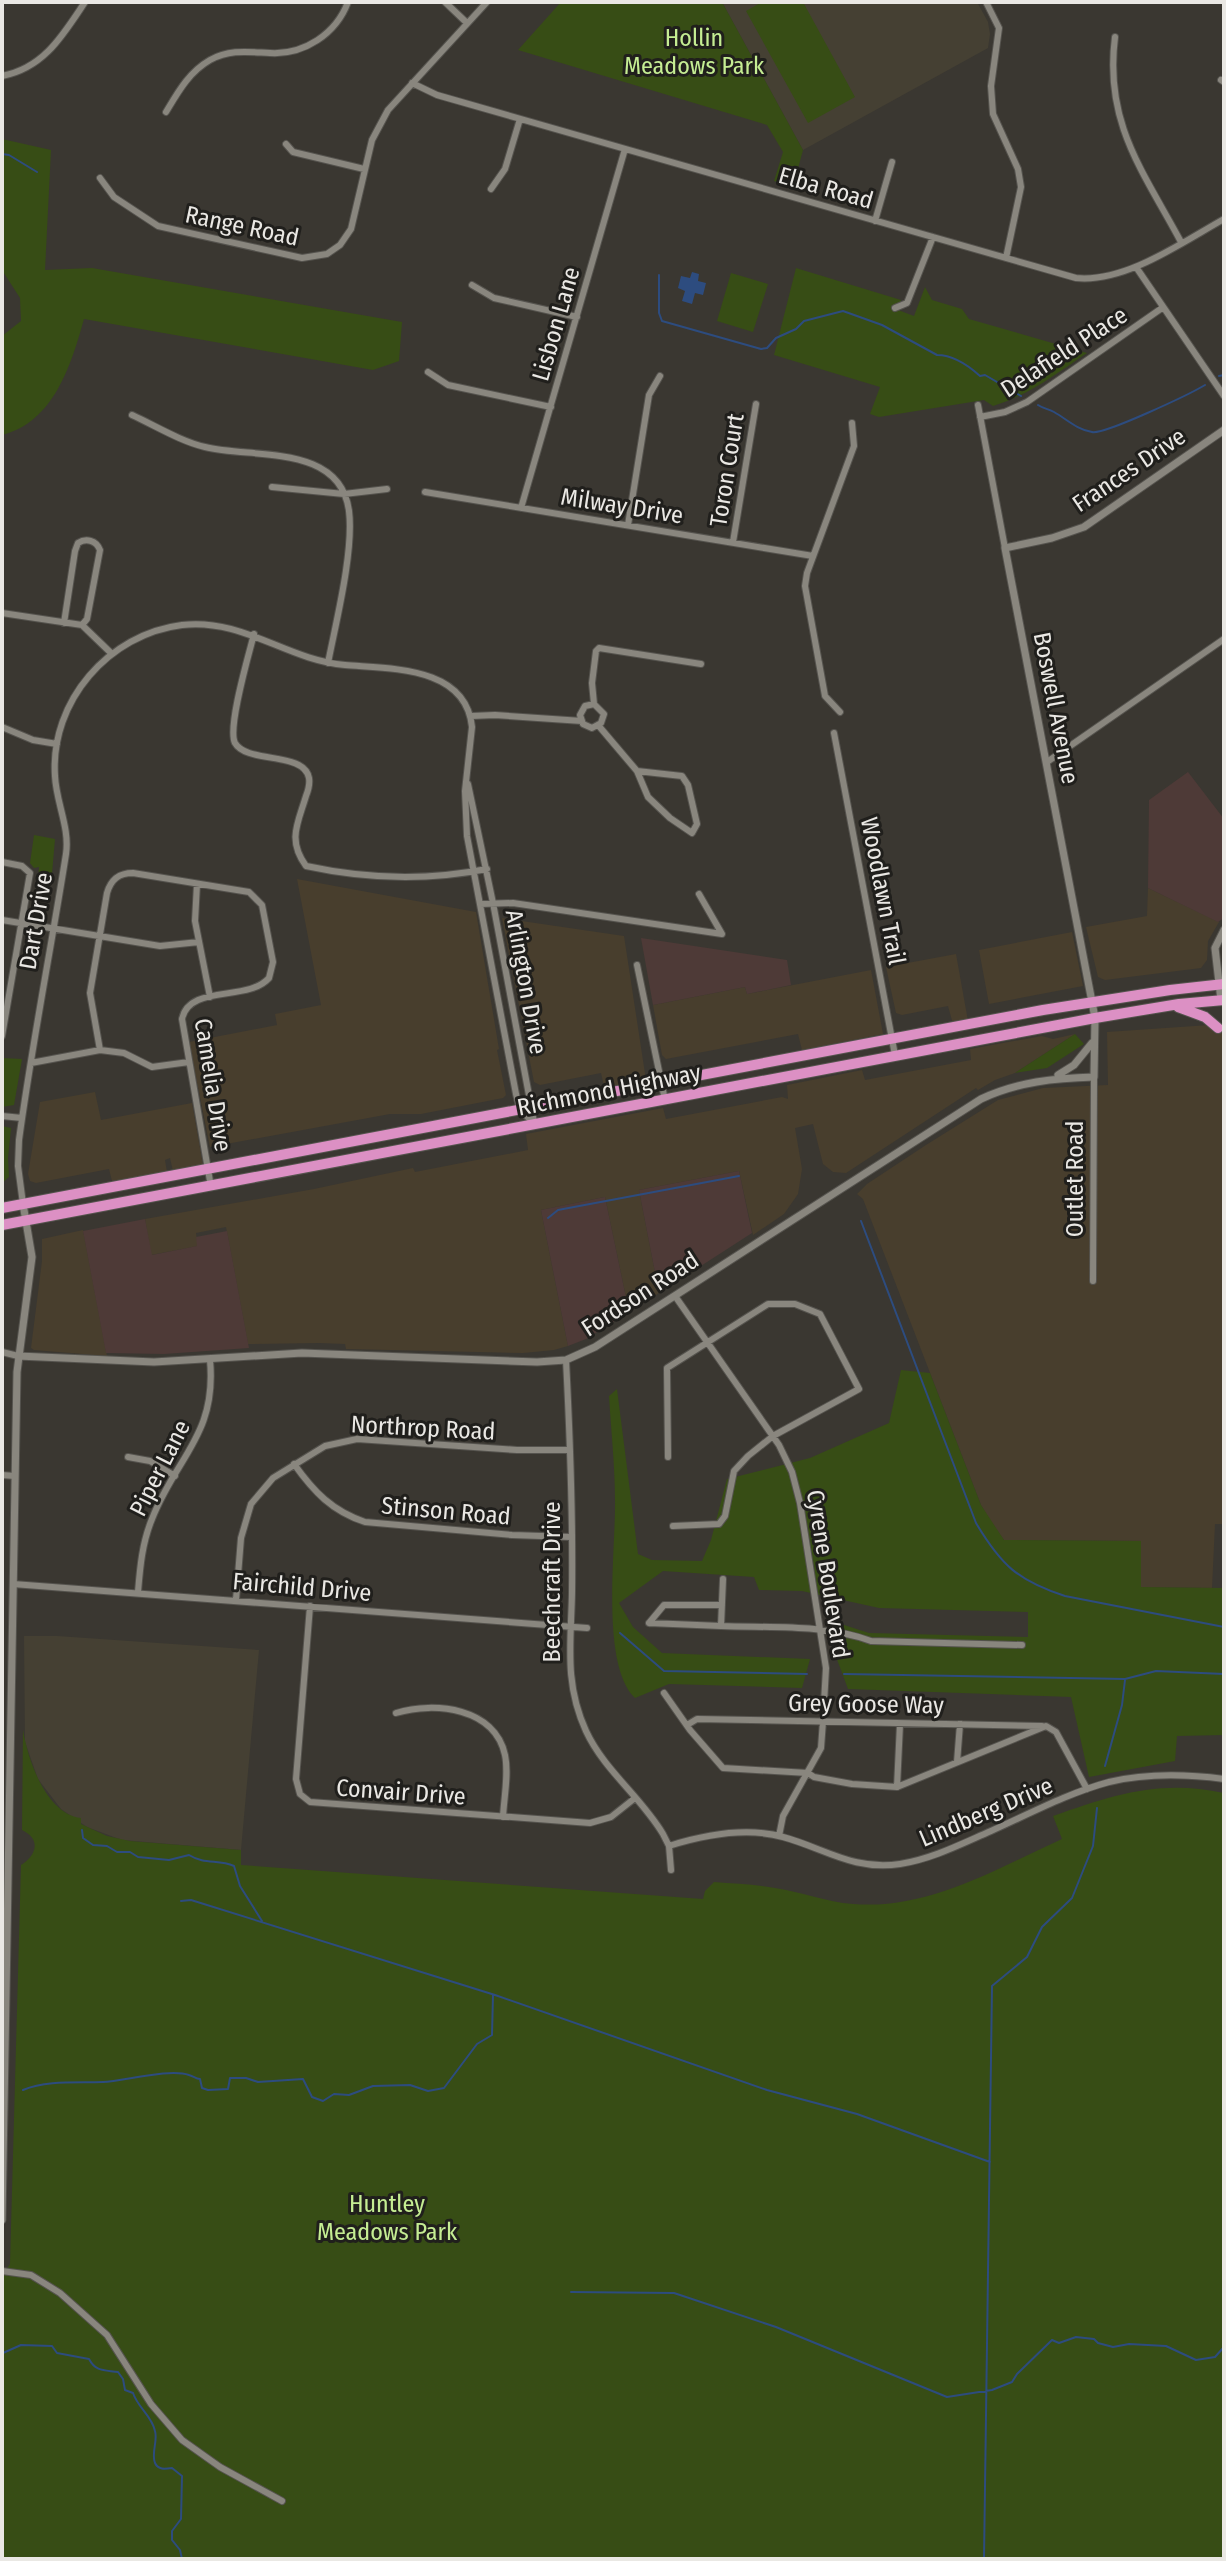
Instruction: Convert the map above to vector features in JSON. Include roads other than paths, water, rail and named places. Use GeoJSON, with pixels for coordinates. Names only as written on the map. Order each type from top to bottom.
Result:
{"type":"FeatureCollection","features":[{"type":"Feature","properties":{"kind":"highway","name":"Richmond Highway"},"geometry":{"type":"LineString","coordinates":[[2,1208],[1092,1002],[1221,984]]}},
{"type":"Feature","properties":{"kind":"highway","name":"Richmond Highway"},"geometry":{"type":"LineString","coordinates":[[2,1225],[1095,1018],[1222,1000]]}},
{"type":"Feature","properties":{"kind":"highway"},"geometry":{"type":"LineString","coordinates":[[1164,1006],[1194,1012],[1218,1028]]}},
{"type":"Feature","properties":{"kind":"street"},"geometry":{"type":"LineString","coordinates":[[2,76],[23,70],[47,54],[85,2]]}},
{"type":"Feature","properties":{"kind":"street"},"geometry":{"type":"LineString","coordinates":[[166,112],[189,76],[206,62],[236,51],[280,53],[306,47],[335,25],[348,2]]}},
{"type":"Feature","properties":{"kind":"street"},"geometry":{"type":"LineString","coordinates":[[445,2],[467,23]]}},
{"type":"Feature","properties":{"kind":"street","name":"Range Road"},"geometry":{"type":"LineString","coordinates":[[100,178],[114,197],[152,224],[309,258],[332,251],[350,232],[364,169],[378,126],[394,102],[487,2]]}},
{"type":"Feature","properties":{"kind":"street"},"geometry":{"type":"LineString","coordinates":[[986,2],[997,21],[999,35],[991,105],[998,130],[1018,169],[1021,187],[1006,258]]}},
{"type":"Feature","properties":{"kind":"street"},"geometry":{"type":"LineString","coordinates":[[1115,37],[1112,57],[1123,131],[1181,242]]}},
{"type":"Feature","properties":{"kind":"street","name":"Elba Road"},"geometry":{"type":"LineString","coordinates":[[412,83],[437,95],[1086,279],[1108,278],[1136,267],[1224,219]]}},
{"type":"Feature","properties":{"kind":"street"},"geometry":{"type":"LineString","coordinates":[[491,189],[505,169],[520,119]]}},
{"type":"Feature","properties":{"kind":"street"},"geometry":{"type":"LineString","coordinates":[[286,144],[293,152],[364,169]]}},
{"type":"Feature","properties":{"kind":"street","name":"Lisbon Lane"},"geometry":{"type":"LineString","coordinates":[[521,508],[625,149]]}},
{"type":"Feature","properties":{"kind":"street"},"geometry":{"type":"LineString","coordinates":[[875,221],[892,162]]}},
{"type":"Feature","properties":{"kind":"street"},"geometry":{"type":"LineString","coordinates":[[895,308],[907,303],[933,237]]}},
{"type":"Feature","properties":{"kind":"street"},"geometry":{"type":"LineString","coordinates":[[1136,267],[1224,396]]}},
{"type":"Feature","properties":{"kind":"street"},"geometry":{"type":"LineString","coordinates":[[472,285],[494,298],[577,317]]}},
{"type":"Feature","properties":{"kind":"street","name":"Delafield Place"},"geometry":{"type":"LineString","coordinates":[[980,417],[1005,412],[1027,402],[1162,308]]}},
{"type":"Feature","properties":{"kind":"street"},"geometry":{"type":"LineString","coordinates":[[428,372],[448,385],[551,407]]}},
{"type":"Feature","properties":{"kind":"street"},"geometry":{"type":"LineString","coordinates":[[628,525],[649,395],[660,376]]}},
{"type":"Feature","properties":{"kind":"street","name":"Toron Court"},"geometry":{"type":"LineString","coordinates":[[733,542],[756,404]]}},
{"type":"Feature","properties":{"kind":"street","name":"Boswell Avenue"},"geometry":{"type":"LineString","coordinates":[[978,405],[1095,1018]]}},
{"type":"Feature","properties":{"kind":"street"},"geometry":{"type":"LineString","coordinates":[[132,415],[202,446],[307,460],[323,469],[344,494],[350,522],[328,663]]}},
{"type":"Feature","properties":{"kind":"street"},"geometry":{"type":"LineString","coordinates":[[840,712],[825,696],[805,586],[854,446],[852,423]]}},
{"type":"Feature","properties":{"kind":"street","name":"Frances Drive"},"geometry":{"type":"LineString","coordinates":[[1005,548],[1052,538],[1084,527],[1224,430]]}},
{"type":"Feature","properties":{"kind":"street"},"geometry":{"type":"LineString","coordinates":[[272,487],[344,494],[387,489]]}},
{"type":"Feature","properties":{"kind":"street","name":"Milway Drive"},"geometry":{"type":"LineString","coordinates":[[425,492],[813,556]]}},
{"type":"Feature","properties":{"kind":"street"},"geometry":{"type":"LineString","coordinates":[[64,623],[75,551],[83,540],[97,544],[100,550],[87,619],[82,625]]}},
{"type":"Feature","properties":{"kind":"street"},"geometry":{"type":"LineString","coordinates":[[2,613],[82,625],[111,653]]}},
{"type":"Feature","properties":{"kind":"street"},"geometry":{"type":"LineString","coordinates":[[2,727],[33,740],[57,744],[75,695],[111,653],[150,633],[182,625],[227,626],[254,634],[298,655],[328,663],[384,668],[439,679],[457,691],[471,716],[582,721]]}},
{"type":"Feature","properties":{"kind":"street"},"geometry":{"type":"LineString","coordinates":[[254,634],[233,723],[234,740],[242,750],[298,764],[308,774],[309,786],[294,843],[306,866],[345,874],[429,879],[487,869]]}},
{"type":"Feature","properties":{"kind":"street"},"geometry":{"type":"LineString","coordinates":[[1047,762],[1224,639]]}},
{"type":"Feature","properties":{"kind":"street"},"geometry":{"type":"LineString","coordinates":[[598,725],[604,714],[594,704],[592,683],[599,648],[701,664]]}},
{"type":"Feature","properties":{"kind":"street"},"geometry":{"type":"LineString","coordinates":[[594,704],[582,710],[582,721],[587,727],[598,725]]}},
{"type":"Feature","properties":{"kind":"street","name":"Arlington Drive"},"geometry":{"type":"LineString","coordinates":[[471,716],[466,824],[473,872],[525,1109],[535,1124]]}},
{"type":"Feature","properties":{"kind":"street"},"geometry":{"type":"LineString","coordinates":[[598,725],[637,771],[648,797],[692,833],[697,824],[688,785],[682,776],[637,771]]}},
{"type":"Feature","properties":{"kind":"street","name":"Woodlawn Trail"},"geometry":{"type":"LineString","coordinates":[[834,733],[895,1055]]}},
{"type":"Feature","properties":{"kind":"street","name":"Dart Drive"},"geometry":{"type":"LineString","coordinates":[[23,1204],[18,1166],[22,1118],[67,849],[55,777],[57,744]]}},
{"type":"Feature","properties":{"kind":"street","name":"Arlington Drive"},"geometry":{"type":"LineString","coordinates":[[467,777],[493,903],[525,1109]]}},
{"type":"Feature","properties":{"kind":"street"},"geometry":{"type":"LineString","coordinates":[[2,862],[22,866],[30,873],[2,1032]]}},
{"type":"Feature","properties":{"kind":"street","name":"Camelia Drive"},"geometry":{"type":"LineString","coordinates":[[100,1050],[90,993],[107,893],[117,876],[133,873],[249,892],[258,898],[273,962],[269,978],[261,986],[193,1001],[183,1013],[182,1025],[211,1187]]}},
{"type":"Feature","properties":{"kind":"street"},"geometry":{"type":"LineString","coordinates":[[197,884],[194,910],[210,997]]}},
{"type":"Feature","properties":{"kind":"street"},"geometry":{"type":"LineString","coordinates":[[480,904],[513,903],[722,934],[699,894]]}},
{"type":"Feature","properties":{"kind":"street"},"geometry":{"type":"LineString","coordinates":[[2,920],[160,946],[199,942]]}},
{"type":"Feature","properties":{"kind":"street"},"geometry":{"type":"LineString","coordinates":[[1222,1000],[1215,948],[1224,930]]}},
{"type":"Feature","properties":{"kind":"street"},"geometry":{"type":"LineString","coordinates":[[637,965],[665,1100]]}},
{"type":"Feature","properties":{"kind":"street"},"geometry":{"type":"LineString","coordinates":[[1094,1077],[1095,1018]]}},
{"type":"Feature","properties":{"kind":"street"},"geometry":{"type":"LineString","coordinates":[[1049,1079],[1074,1065],[1095,1038]]}},
{"type":"Feature","properties":{"kind":"street"},"geometry":{"type":"LineString","coordinates":[[31,1063],[100,1050],[124,1053],[152,1067],[189,1062]]}},
{"type":"Feature","properties":{"kind":"street","name":"Fordson Road"},"geometry":{"type":"LineString","coordinates":[[2,1352],[18,1356],[124,1362],[302,1353],[537,1362],[566,1360],[595,1347],[981,1099],[1011,1087],[1049,1079],[1094,1077]]}},
{"type":"Feature","properties":{"kind":"street","name":"Outlet Road"},"geometry":{"type":"LineString","coordinates":[[1093,1281],[1094,1077]]}},
{"type":"Feature","properties":{"kind":"street"},"geometry":{"type":"LineString","coordinates":[[525,1109],[535,1124]]}},
{"type":"Feature","properties":{"kind":"street"},"geometry":{"type":"LineString","coordinates":[[2,1116],[22,1118]]}},
{"type":"Feature","properties":{"kind":"street"},"geometry":{"type":"LineString","coordinates":[[2,2220],[6,1739],[13,1622],[18,1356],[32,1257],[23,1204]]}},
{"type":"Feature","properties":{"kind":"street","name":"Cyrene Boulevard"},"geometry":{"type":"LineString","coordinates":[[675,1296],[773,1436],[792,1472],[800,1503],[826,1668],[823,1721],[821,1748],[783,1816],[779,1836]]}},
{"type":"Feature","properties":{"kind":"street"},"geometry":{"type":"LineString","coordinates":[[668,1457],[667,1368],[768,1304],[795,1304],[820,1314],[859,1389],[773,1436],[748,1456],[734,1471],[725,1516],[719,1524],[673,1526]]}},
{"type":"Feature","properties":{"kind":"street","name":"Piper Lane"},"geometry":{"type":"LineString","coordinates":[[138,1592],[148,1529],[207,1415],[212,1390],[210,1360]]}},
{"type":"Feature","properties":{"kind":"street","name":"Beechcraft Drive"},"geometry":{"type":"LineString","coordinates":[[566,1360],[571,1537],[568,1660],[581,1720],[597,1751],[658,1825],[669,1846],[671,1870]]}},
{"type":"Feature","properties":{"kind":"street","name":"Northrop Road"},"geometry":{"type":"LineString","coordinates":[[236,1600],[241,1538],[248,1512],[265,1486],[325,1446],[357,1439],[517,1450],[569,1450]]}},
{"type":"Feature","properties":{"kind":"street"},"geometry":{"type":"LineString","coordinates":[[128,1457],[150,1461],[175,1476]]}},
{"type":"Feature","properties":{"kind":"street","name":"Stinson Road"},"geometry":{"type":"LineString","coordinates":[[294,1464],[311,1489],[324,1501],[365,1522],[571,1537]]}},
{"type":"Feature","properties":{"kind":"street"},"geometry":{"type":"LineString","coordinates":[[2,1475],[15,1476]]}},
{"type":"Feature","properties":{"kind":"street"},"geometry":{"type":"LineString","coordinates":[[721,1626],[723,1579]]}},
{"type":"Feature","properties":{"kind":"street","name":"Fairchild Drive"},"geometry":{"type":"LineString","coordinates":[[13,1584],[587,1628]]}},
{"type":"Feature","properties":{"kind":"street"},"geometry":{"type":"LineString","coordinates":[[722,1605],[664,1605],[649,1623],[821,1629],[871,1641],[1022,1645]]}},
{"type":"Feature","properties":{"kind":"street","name":"Convair Drive"},"geometry":{"type":"LineString","coordinates":[[310,1606],[296,1779],[304,1798],[316,1804],[597,1822],[611,1817],[635,1798]]}},
{"type":"Feature","properties":{"kind":"street"},"geometry":{"type":"LineString","coordinates":[[3,1622],[13,1622]]}},
{"type":"Feature","properties":{"kind":"street"},"geometry":{"type":"LineString","coordinates":[[664,1693],[723,1768],[808,1773],[814,1777],[852,1784],[897,1787],[1046,1726],[1056,1732],[1087,1789]]}},
{"type":"Feature","properties":{"kind":"street"},"geometry":{"type":"LineString","coordinates":[[396,1713],[412,1708],[449,1710],[465,1712],[486,1724],[498,1738],[506,1759],[503,1817]]}},
{"type":"Feature","properties":{"kind":"street","name":"Grey Goose Way"},"geometry":{"type":"LineString","coordinates":[[687,1725],[697,1719],[1046,1726]]}},
{"type":"Feature","properties":{"kind":"street"},"geometry":{"type":"LineString","coordinates":[[897,1787],[900,1724]]}},
{"type":"Feature","properties":{"kind":"street"},"geometry":{"type":"LineString","coordinates":[[957,1762],[960,1724]]}},
{"type":"Feature","properties":{"kind":"street","name":"Lindberg Drive"},"geometry":{"type":"LineString","coordinates":[[669,1846],[732,1834],[779,1836],[845,1860],[865,1864],[898,1864],[933,1857],[1087,1789],[1110,1782],[1175,1775],[1224,1779]]}},
{"type":"Feature","properties":{"kind":"street"},"geometry":{"type":"LineString","coordinates":[[2,2271],[31,2275],[60,2293],[107,2335],[151,2404],[182,2440],[220,2467],[282,2501]]}},
{"type":"Feature","properties":{"kind":"water"},"geometry":{"type":"Polygon","coordinates":[[[692,272],[699,274],[698,281],[706,283],[703,295],[695,293],[692,304],[682,301],[685,291],[678,288],[681,276],[690,278],[692,272]]]}},
{"type":"Feature","properties":{"kind":"waterway"},"geometry":{"type":"LineString","coordinates":[[2,154],[37,172]]}},
{"type":"Feature","properties":{"kind":"waterway"},"geometry":{"type":"LineString","coordinates":[[659,275],[659,313],[662,321],[761,349],[767,348],[776,338],[796,329],[804,321],[843,311],[882,325],[937,355],[955,359],[980,376],[985,375],[1021,396]]}},
{"type":"Feature","properties":{"kind":"waterway"},"geometry":{"type":"LineString","coordinates":[[1219,376],[1224,375]]}},
{"type":"Feature","properties":{"kind":"waterway"},"geometry":{"type":"LineString","coordinates":[[1038,405],[1092,432],[1147,413],[1205,385]]}},
{"type":"Feature","properties":{"kind":"waterway"},"geometry":{"type":"LineString","coordinates":[[548,1218],[558,1210],[739,1176]]}},
{"type":"Feature","properties":{"kind":"waterway"},"geometry":{"type":"LineString","coordinates":[[861,1221],[976,1523],[1003,1561],[1035,1584],[1065,1596],[1224,1627]]}},
{"type":"Feature","properties":{"kind":"waterway"},"geometry":{"type":"LineString","coordinates":[[620,1633],[664,1671],[807,1674]]}},
{"type":"Feature","properties":{"kind":"waterway"},"geometry":{"type":"LineString","coordinates":[[844,1674],[1125,1679],[1156,1671],[1224,1674]]}},
{"type":"Feature","properties":{"kind":"waterway"},"geometry":{"type":"LineString","coordinates":[[1105,1766],[1122,1705],[1125,1680]]}},
{"type":"Feature","properties":{"kind":"waterway"},"geometry":{"type":"LineString","coordinates":[[984,2559],[992,1986],[1027,1957],[1042,1927],[1072,1898],[1093,1846],[1097,1808]]}},
{"type":"Feature","properties":{"kind":"waterway"},"geometry":{"type":"LineString","coordinates":[[82,1830],[83,1838],[93,1845],[107,1846],[117,1852],[130,1852],[138,1857],[169,1860],[189,1855],[234,1866],[240,1886],[262,1921]]}},
{"type":"Feature","properties":{"kind":"waterway"},"geometry":{"type":"LineString","coordinates":[[181,1901],[191,1900],[495,1995],[767,2090],[857,2114],[990,2162]]}},
{"type":"Feature","properties":{"kind":"waterway"},"geometry":{"type":"LineString","coordinates":[[23,2090],[52,2083],[103,2082],[170,2073],[200,2079],[202,2088],[208,2090],[228,2089],[230,2078],[258,2082],[303,2079],[312,2097],[323,2101],[334,2094],[349,2095],[373,2086],[410,2085],[428,2091],[444,2088],[477,2044],[492,2035],[493,1995]]}},
{"type":"Feature","properties":{"kind":"waterway"},"geometry":{"type":"LineString","coordinates":[[571,2292],[674,2293],[776,2327],[947,2397],[992,2390],[1012,2382],[1052,2340],[1059,2343],[1076,2337],[1094,2339],[1113,2347],[1129,2344],[1166,2346],[1196,2360],[1215,2357],[1224,2347]]}},
{"type":"Feature","properties":{"kind":"waterway"},"geometry":{"type":"LineString","coordinates":[[3,2353],[21,2345],[52,2346],[57,2353],[89,2359],[98,2368],[118,2372],[125,2390],[133,2393],[153,2426],[156,2465],[172,2468],[182,2476],[181,2519],[172,2531],[172,2540],[180,2550],[182,2559]]}},
{"type":"Feature","properties":{"kind":"park label","name":"Hollin Meadows Park"},"geometry":{"type":"Point","coordinates":[694,52]}},
{"type":"Feature","properties":{"kind":"park label","name":"Huntley Meadows Park"},"geometry":{"type":"Point","coordinates":[387,2218]}}]}
